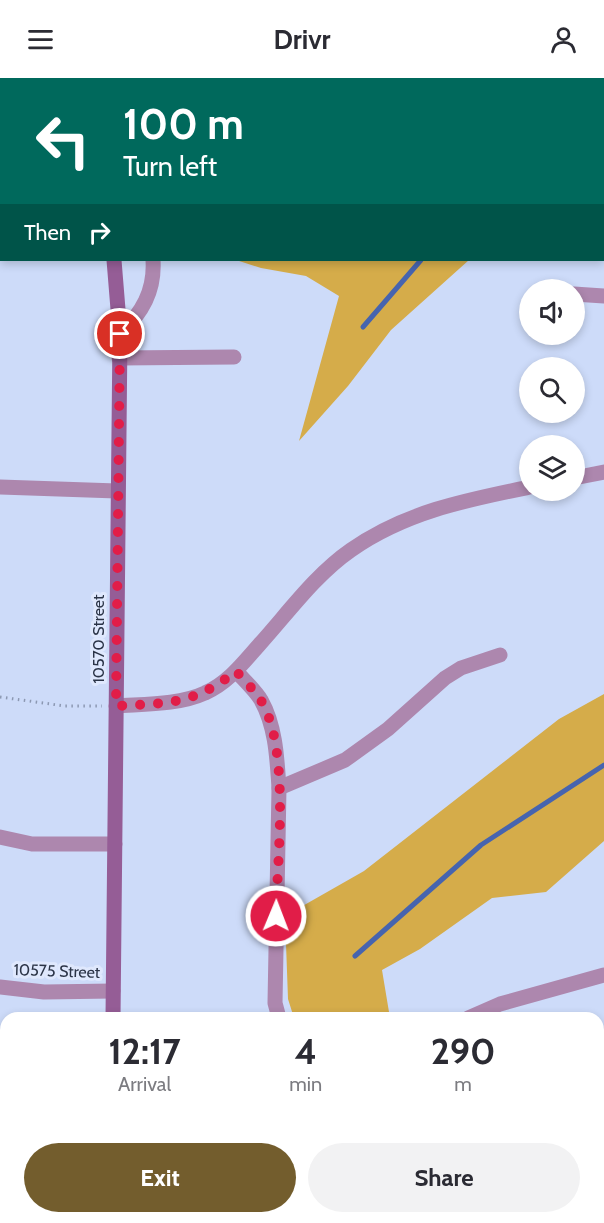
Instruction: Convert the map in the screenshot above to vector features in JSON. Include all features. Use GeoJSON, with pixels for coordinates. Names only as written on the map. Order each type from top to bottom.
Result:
{"type":"FeatureCollection","features":[{"type":"Feature","properties":{"kind":"street","name":"10570 Street"},"geometry":{"type":"LineString","coordinates":[[113,1012],[120,334],[114,261]]}},
{"type":"Feature","properties":{"kind":"street"},"geometry":{"type":"LineString","coordinates":[[120,334],[137,318],[146,303],[152,282],[153,261]]}},
{"type":"Feature","properties":{"kind":"street"},"geometry":{"type":"LineString","coordinates":[[585,295],[604,296]]}},
{"type":"Feature","properties":{"kind":"street"},"geometry":{"type":"LineString","coordinates":[[119,358],[234,357]]}},
{"type":"Feature","properties":{"kind":"street"},"geometry":{"type":"LineString","coordinates":[[585,476],[604,472]]}},
{"type":"Feature","properties":{"kind":"street"},"geometry":{"type":"LineString","coordinates":[[0,487],[117,491]]}},
{"type":"Feature","properties":{"kind":"street"},"geometry":{"type":"LineString","coordinates":[[116,706],[192,698],[219,685],[236,671],[319,577],[349,551],[375,534],[437,507],[519,489]]}},
{"type":"Feature","properties":{"kind":"street"},"geometry":{"type":"LineString","coordinates":[[279,788],[345,760],[388,729],[445,678],[461,668],[500,655]]}},
{"type":"Feature","properties":{"kind":"street"},"geometry":{"type":"LineString","coordinates":[[236,671],[260,700],[268,718],[277,756],[279,788],[275,1003],[277,1012]]}},
{"type":"Feature","properties":{"kind":"street"},"geometry":{"type":"LineString","coordinates":[[0,837],[32,844],[115,843]]}},
{"type":"Feature","properties":{"kind":"street"},"geometry":{"type":"LineString","coordinates":[[482,1012],[500,1004],[604,975]]}},
{"type":"Feature","properties":{"kind":"street","name":"10575 Street"},"geometry":{"type":"LineString","coordinates":[[0,987],[44,992],[113,990]]}},
{"type":"Feature","properties":{"kind":"path"},"geometry":{"type":"LineString","coordinates":[[0,697],[65,706],[116,706]]}},
{"type":"Feature","properties":{"kind":"shaded area"},"geometry":{"type":"Polygon","coordinates":[[[239,261],[468,261],[391,330],[348,386],[299,441],[339,296],[306,276],[261,268],[239,261]]]}},
{"type":"Feature","properties":{"kind":"shaded area"},"geometry":{"type":"Polygon","coordinates":[[[604,694],[604,841],[546,892],[492,898],[420,949],[382,970],[389,1012],[292,1012],[288,999],[285,916],[364,871],[559,719],[604,694]]]}},
{"type":"Feature","properties":{"kind":"waterway"},"geometry":{"type":"LineString","coordinates":[[363,327],[420,261]]}},
{"type":"Feature","properties":{"kind":"waterway"},"geometry":{"type":"LineString","coordinates":[[355,956],[481,845],[604,765]]}},
{"type":"Feature","properties":{"kind":"route"},"geometry":{"type":"LineString","coordinates":[[120,334],[116,706],[192,698],[219,685],[236,671],[260,700],[273,734],[277,756],[279,788],[276,916]]}}]}
